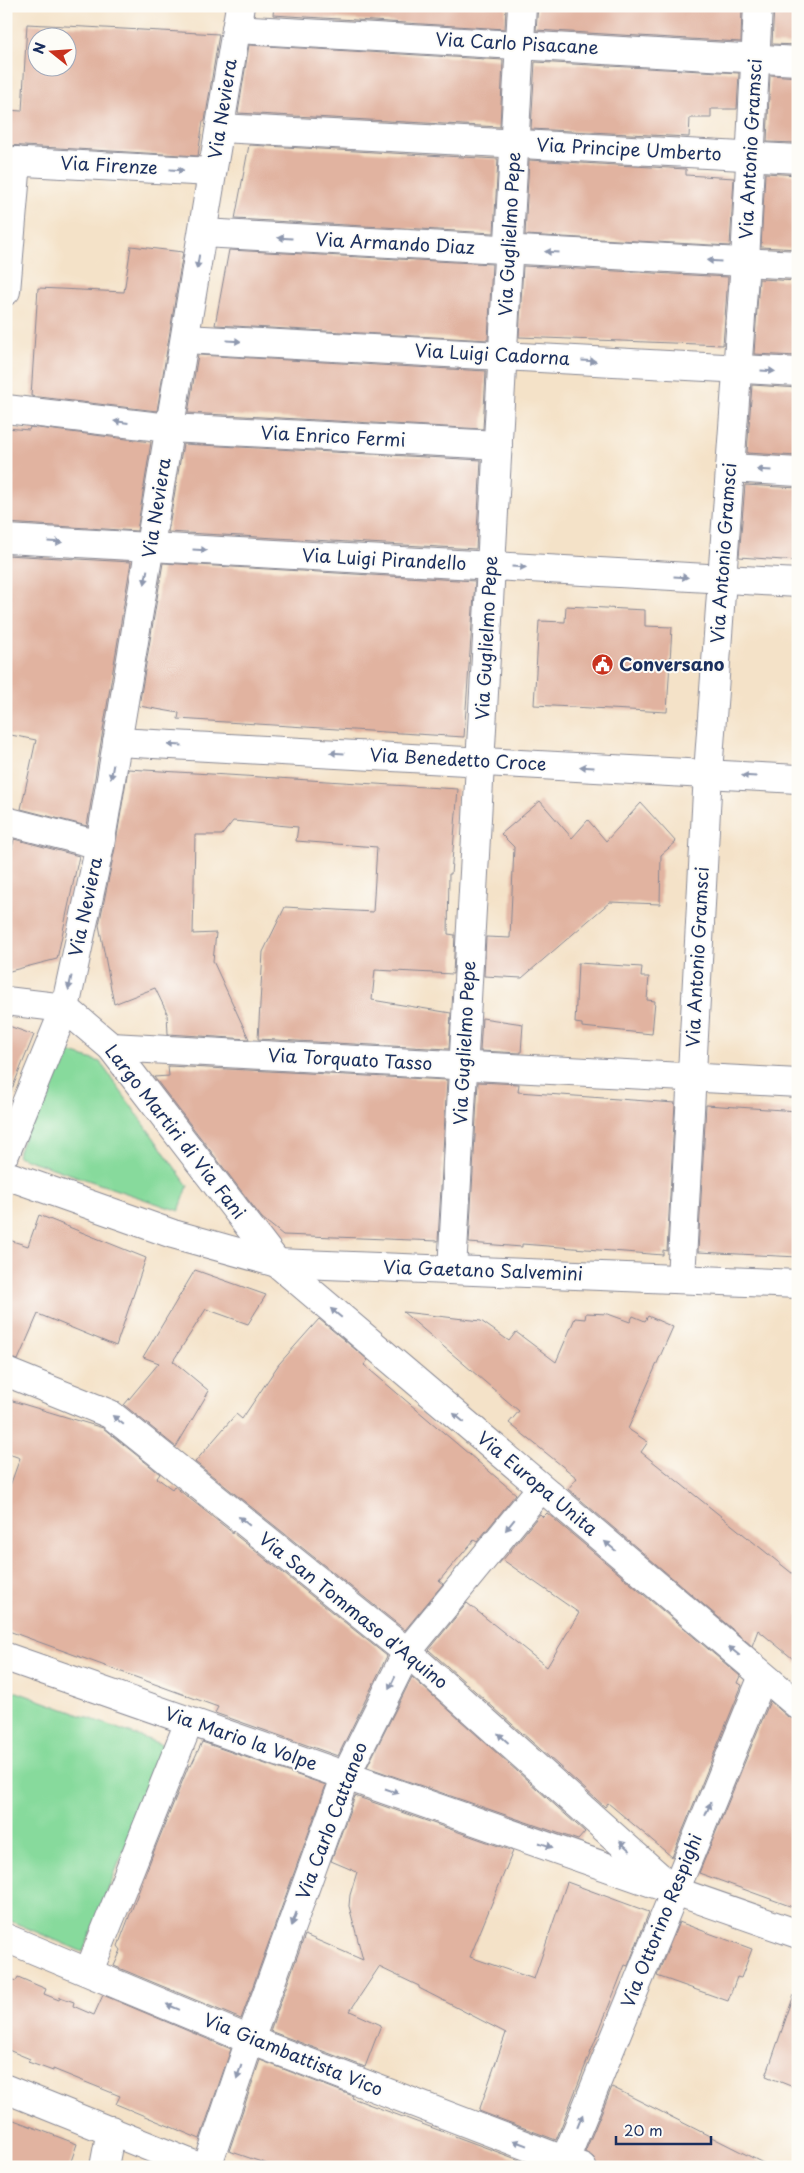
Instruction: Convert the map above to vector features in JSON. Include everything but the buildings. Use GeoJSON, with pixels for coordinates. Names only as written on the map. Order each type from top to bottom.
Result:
{"type":"FeatureCollection","features":[{"type":"Feature","properties":{"kind":"street","name":"Via Guglielmo Pepe"},"geometry":{"type":"LineString","coordinates":[[452,1270],[522,6]]}},
{"type":"Feature","properties":{"kind":"street","name":"Via Antonio Gramsci"},"geometry":{"type":"LineString","coordinates":[[681,1279],[708,773],[745,262],[758,6]]}},
{"type":"Feature","properties":{"kind":"street","name":"Via Carlo Pisacane"},"geometry":{"type":"LineString","coordinates":[[238,18],[520,44],[798,61]]}},
{"type":"Feature","properties":{"kind":"street","name":"Via Neviera"},"geometry":{"type":"LineString","coordinates":[[6,1152],[65,1008],[100,845],[238,18]]}},
{"type":"Feature","properties":{"kind":"street","name":"Via Principe Umberto"},"geometry":{"type":"LineString","coordinates":[[220,128],[798,159]]}},
{"type":"Feature","properties":{"kind":"street","name":"Via Firenze"},"geometry":{"type":"LineString","coordinates":[[12,161],[212,172]]}},
{"type":"Feature","properties":{"kind":"street"},"geometry":{"type":"LineString","coordinates":[[6,291],[12,161]]}},
{"type":"Feature","properties":{"kind":"street","name":"Via Armando Diaz"},"geometry":{"type":"LineString","coordinates":[[203,233],[798,265]]}},
{"type":"Feature","properties":{"kind":"street","name":"Via Luigi Cadorna"},"geometry":{"type":"LineString","coordinates":[[185,339],[798,372]]}},
{"type":"Feature","properties":{"kind":"street","name":"Via Enrico Fermi"},"geometry":{"type":"LineString","coordinates":[[6,409],[169,428],[498,446]]}},
{"type":"Feature","properties":{"kind":"street"},"geometry":{"type":"LineString","coordinates":[[730,468],[798,472]]}},
{"type":"Feature","properties":{"kind":"street","name":"Via Luigi Pirandello"},"geometry":{"type":"LineString","coordinates":[[6,539],[798,583]]}},
{"type":"Feature","properties":{"kind":"street","name":"Via Benedetto Croce"},"geometry":{"type":"LineString","coordinates":[[118,742],[798,779]]}},
{"type":"Feature","properties":{"kind":"street"},"geometry":{"type":"LineString","coordinates":[[6,821],[100,845]]}},
{"type":"Feature","properties":{"kind":"street"},"geometry":{"type":"LineString","coordinates":[[6,1001],[65,1008]]}},
{"type":"Feature","properties":{"kind":"street","name":"Largo Martiri di Via Fani"},"geometry":{"type":"LineString","coordinates":[[65,1008],[112,1047],[277,1263]]}},
{"type":"Feature","properties":{"kind":"street","name":"Via Torquato Tasso"},"geometry":{"type":"LineString","coordinates":[[112,1047],[798,1084]]}},
{"type":"Feature","properties":{"kind":"street","name":"Via Gaetano Salvemini"},"geometry":{"type":"LineString","coordinates":[[6,1174],[173,1234],[277,1263],[798,1284]]}},
{"type":"Feature","properties":{"kind":"street","name":"Via Europa Unita"},"geometry":{"type":"LineString","coordinates":[[277,1263],[798,1705]]}},
{"type":"Feature","properties":{"kind":"street","name":"Via San Tommaso d'Aquino"},"geometry":{"type":"LineString","coordinates":[[6,1372],[110,1414],[407,1652],[674,1890]]}},
{"type":"Feature","properties":{"kind":"street","name":"Via Carlo Cattaneo"},"geometry":{"type":"LineString","coordinates":[[207,2167],[250,2040],[346,1775],[407,1652],[541,1488]]}},
{"type":"Feature","properties":{"kind":"street","name":"Via Mario la Volpe"},"geometry":{"type":"LineString","coordinates":[[6,1657],[798,1934]]}},
{"type":"Feature","properties":{"kind":"street","name":"Via Ottorino Respighi"},"geometry":{"type":"LineString","coordinates":[[570,2165],[674,1890],[763,1676]]}},
{"type":"Feature","properties":{"kind":"street"},"geometry":{"type":"LineString","coordinates":[[89,1971],[189,1722]]}},
{"type":"Feature","properties":{"kind":"street","name":"Via Giambattista Vico"},"geometry":{"type":"LineString","coordinates":[[6,1938],[89,1971],[250,2040],[570,2165]]}},
{"type":"Feature","properties":{"kind":"street"},"geometry":{"type":"LineString","coordinates":[[6,2089],[199,2167]]}},
{"type":"Feature","properties":{"kind":"street"},"geometry":{"type":"LineString","coordinates":[[104,2167],[110,2130]]}},
{"type":"Feature","properties":{"kind":"green space"},"geometry":{"type":"Polygon","coordinates":[[[59,1049],[100,1062],[188,1186],[179,1211],[17,1156],[59,1049]]]}},
{"type":"Feature","properties":{"kind":"green space"},"geometry":{"type":"Polygon","coordinates":[[[6,1688],[166,1746],[83,1952],[6,1919],[6,1688]]]}},
{"type":"Feature","properties":{"kind":"place","name":"Conversano"},"geometry":{"type":"Point","coordinates":[603,665]}}]}
